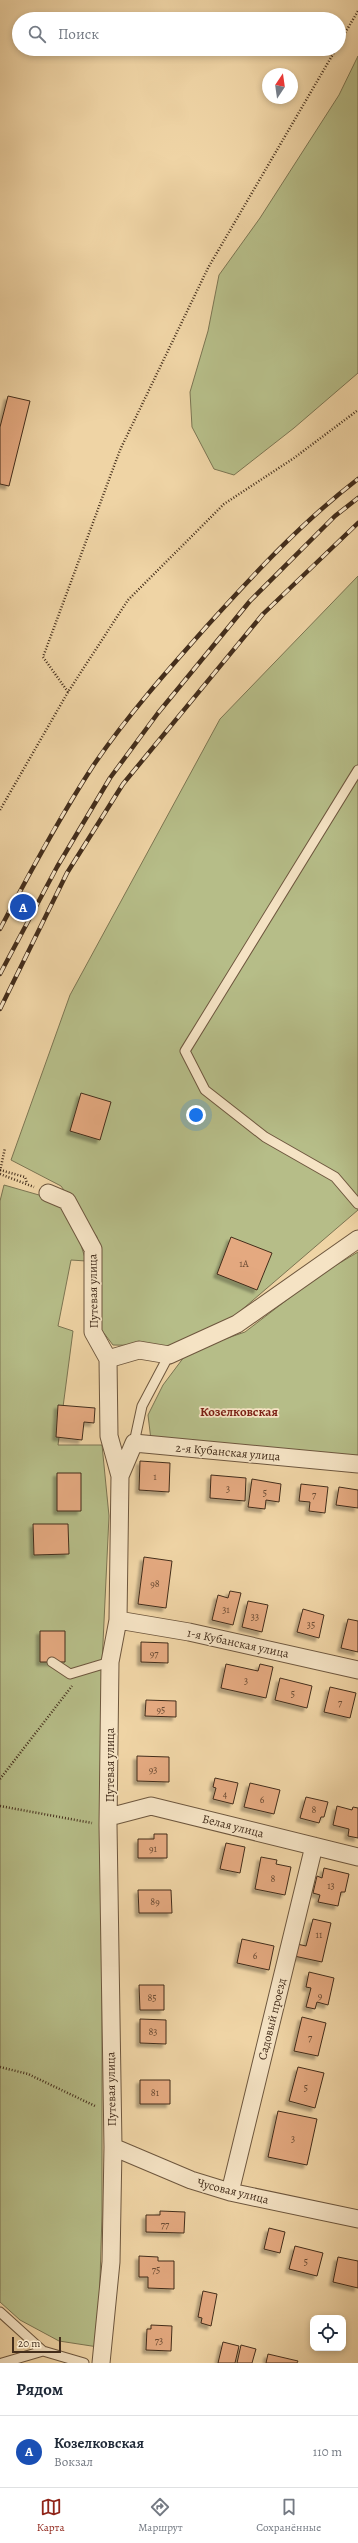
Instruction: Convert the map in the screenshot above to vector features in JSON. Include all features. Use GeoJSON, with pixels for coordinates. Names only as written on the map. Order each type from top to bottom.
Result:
{"type":"FeatureCollection","features":[{"type":"Feature","properties":{"kind":"street","name":"Путевая улица"},"geometry":{"type":"LineString","coordinates":[[48,1193],[67,1201],[93,1249],[93,1332],[108,1359],[110,1436],[120,1476],[118,1620],[110,1662],[109,1821],[111,2113],[113,2147],[112,2262],[101,2363]]}},
{"type":"Feature","properties":{"kind":"street"},"geometry":{"type":"LineString","coordinates":[[108,1359],[139,1350],[169,1355],[237,1324],[358,1239]]}},
{"type":"Feature","properties":{"kind":"street"},"geometry":{"type":"LineString","coordinates":[[120,1476],[134,1443]]}},
{"type":"Feature","properties":{"kind":"street","name":"2-я Кубанская улица"},"geometry":{"type":"LineString","coordinates":[[134,1443],[358,1464]]}},
{"type":"Feature","properties":{"kind":"street","name":"1-я Кубанская улица"},"geometry":{"type":"LineString","coordinates":[[118,1620],[189,1632],[358,1670]]}},
{"type":"Feature","properties":{"kind":"street","name":"Белая улица"},"geometry":{"type":"LineString","coordinates":[[109,1821],[151,1806],[358,1857]]}},
{"type":"Feature","properties":{"kind":"street","name":"Садовый проезд"},"geometry":{"type":"LineString","coordinates":[[230,2192],[314,1846]]}},
{"type":"Feature","properties":{"kind":"street","name":"Чусовая улица"},"geometry":{"type":"LineString","coordinates":[[113,2147],[191,2180],[230,2192],[358,2219]]}},
{"type":"Feature","properties":{"kind":"lane"},"geometry":{"type":"LineString","coordinates":[[358,770],[184,1052],[204,1090],[265,1137],[335,1177],[358,1204]]}},
{"type":"Feature","properties":{"kind":"lane"},"geometry":{"type":"LineString","coordinates":[[134,1443],[142,1406],[169,1355]]}},
{"type":"Feature","properties":{"kind":"lane"},"geometry":{"type":"LineString","coordinates":[[52,1662],[70,1674],[110,1662]]}},
{"type":"Feature","properties":{"kind":"lane"},"geometry":{"type":"LineString","coordinates":[[0,2312],[43,2351],[84,2363]]}},
{"type":"Feature","properties":{"kind":"lane"},"geometry":{"type":"LineString","coordinates":[[2,2363],[43,2351]]}},
{"type":"Feature","properties":{"kind":"path"},"geometry":{"type":"LineString","coordinates":[[346,31],[358,11]]}},
{"type":"Feature","properties":{"kind":"path"},"geometry":{"type":"LineString","coordinates":[[68,692],[43,657],[120,450],[208,268],[332,56]]}},
{"type":"Feature","properties":{"kind":"path"},"geometry":{"type":"LineString","coordinates":[[0,810],[68,692],[128,600],[224,504],[294,458],[358,410]]}},
{"type":"Feature","properties":{"kind":"path"},"geometry":{"type":"LineString","coordinates":[[0,1174],[27,1184],[25,1177],[0,1171],[5,1148]]}},
{"type":"Feature","properties":{"kind":"path"},"geometry":{"type":"LineString","coordinates":[[0,1779],[85,1670]]}},
{"type":"Feature","properties":{"kind":"path"},"geometry":{"type":"LineString","coordinates":[[0,1806],[109,1821]]}},
{"type":"Feature","properties":{"kind":"path"},"geometry":{"type":"LineString","coordinates":[[0,2067],[28,2074],[111,2113]]}},
{"type":"Feature","properties":{"kind":"green space"},"geometry":{"type":"Polygon","coordinates":[[[358,56],[358,373],[294,428],[234,475],[214,469],[192,427],[190,392],[208,331],[219,275],[260,218],[339,95],[358,56]]]}},
{"type":"Feature","properties":{"kind":"green space"},"geometry":{"type":"Polygon","coordinates":[[[358,576],[358,1210],[231,1319],[169,1346],[113,1345],[100,1328],[97,1237],[61,1186],[11,1160],[70,995],[220,719],[358,576]]]}},
{"type":"Feature","properties":{"kind":"green space"},"geometry":{"type":"Polygon","coordinates":[[[4,1185],[53,1199],[74,1223],[86,1261],[71,1260],[58,1326],[73,1331],[58,1445],[102,1445],[109,1516],[102,1664],[102,2214],[98,2347],[59,2341],[20,2320],[0,2302],[0,1201],[4,1185]]]}},
{"type":"Feature","properties":{"kind":"green space"},"geometry":{"type":"Polygon","coordinates":[[[358,1252],[358,1457],[151,1440],[148,1415],[163,1385],[184,1357],[216,1342],[245,1332],[318,1276],[358,1252]]]}},
{"type":"Feature","properties":{"kind":"building"},"geometry":{"type":"Polygon","coordinates":[[[8,396],[30,401],[9,486],[0,484],[0,427],[8,396]]]}},
{"type":"Feature","properties":{"kind":"building"},"geometry":{"type":"Polygon","coordinates":[[[81,1093],[111,1102],[100,1140],[70,1131],[81,1093]]]}},
{"type":"Feature","properties":{"kind":"building"},"geometry":{"type":"Polygon","coordinates":[[[231,1237],[272,1253],[257,1290],[217,1274],[231,1237]]]}},
{"type":"Feature","properties":{"kind":"building"},"geometry":{"type":"Polygon","coordinates":[[[58,1405],[95,1408],[94,1423],[84,1422],[82,1440],[56,1437],[58,1405]]]}},
{"type":"Feature","properties":{"kind":"building"},"geometry":{"type":"Polygon","coordinates":[[[140,1461],[170,1463],[169,1492],[139,1490],[140,1461]]]}},
{"type":"Feature","properties":{"kind":"building"},"geometry":{"type":"Polygon","coordinates":[[[57,1473],[81,1473],[81,1511],[57,1511],[57,1473]]]}},
{"type":"Feature","properties":{"kind":"building"},"geometry":{"type":"Polygon","coordinates":[[[211,1475],[246,1478],[245,1501],[210,1498],[211,1475]]]}},
{"type":"Feature","properties":{"kind":"building"},"geometry":{"type":"Polygon","coordinates":[[[252,1479],[281,1484],[279,1502],[266,1500],[265,1509],[248,1507],[252,1479]]]}},
{"type":"Feature","properties":{"kind":"building"},"geometry":{"type":"Polygon","coordinates":[[[301,1484],[328,1487],[325,1513],[309,1511],[310,1502],[299,1501],[301,1484]]]}},
{"type":"Feature","properties":{"kind":"building"},"geometry":{"type":"Polygon","coordinates":[[[339,1487],[358,1490],[358,1508],[336,1505],[339,1487]]]}},
{"type":"Feature","properties":{"kind":"building"},"geometry":{"type":"Polygon","coordinates":[[[33,1524],[68,1524],[69,1554],[34,1555],[33,1524]]]}},
{"type":"Feature","properties":{"kind":"building"},"geometry":{"type":"Polygon","coordinates":[[[144,1557],[172,1561],[166,1608],[138,1604],[144,1557]]]}},
{"type":"Feature","properties":{"kind":"building"},"geometry":{"type":"Polygon","coordinates":[[[230,1591],[241,1593],[233,1625],[212,1620],[218,1595],[228,1598],[230,1591]]]}},
{"type":"Feature","properties":{"kind":"building"},"geometry":{"type":"Polygon","coordinates":[[[248,1601],[268,1605],[262,1632],[242,1627],[248,1601]]]}},
{"type":"Feature","properties":{"kind":"building"},"geometry":{"type":"Polygon","coordinates":[[[303,1609],[324,1615],[319,1638],[297,1632],[303,1609]]]}},
{"type":"Feature","properties":{"kind":"building"},"geometry":{"type":"Polygon","coordinates":[[[348,1619],[358,1621],[358,1652],[341,1648],[348,1619]]]}},
{"type":"Feature","properties":{"kind":"building"},"geometry":{"type":"Polygon","coordinates":[[[40,1631],[65,1631],[65,1662],[40,1662],[40,1631]]]}},
{"type":"Feature","properties":{"kind":"building"},"geometry":{"type":"Polygon","coordinates":[[[141,1642],[168,1643],[168,1663],[141,1662],[141,1642]]]}},
{"type":"Feature","properties":{"kind":"building"},"geometry":{"type":"Polygon","coordinates":[[[226,1664],[258,1671],[260,1664],[273,1667],[266,1698],[221,1688],[226,1664]]]}},
{"type":"Feature","properties":{"kind":"building"},"geometry":{"type":"Polygon","coordinates":[[[280,1678],[312,1686],[307,1708],[275,1700],[280,1678]]]}},
{"type":"Feature","properties":{"kind":"building"},"geometry":{"type":"Polygon","coordinates":[[[330,1687],[356,1693],[350,1718],[324,1712],[330,1687]]]}},
{"type":"Feature","properties":{"kind":"building"},"geometry":{"type":"Polygon","coordinates":[[[146,1700],[176,1701],[176,1717],[145,1716],[146,1700]]]}},
{"type":"Feature","properties":{"kind":"building"},"geometry":{"type":"Polygon","coordinates":[[[137,1756],[169,1757],[169,1782],[137,1781],[137,1756]]]}},
{"type":"Feature","properties":{"kind":"building"},"geometry":{"type":"Polygon","coordinates":[[[215,1778],[238,1783],[233,1804],[213,1799],[216,1788],[213,1787],[215,1778]]]}},
{"type":"Feature","properties":{"kind":"building"},"geometry":{"type":"Polygon","coordinates":[[[250,1783],[280,1790],[274,1814],[244,1807],[250,1783]]]}},
{"type":"Feature","properties":{"kind":"building"},"geometry":{"type":"Polygon","coordinates":[[[306,1797],[328,1802],[324,1817],[321,1817],[319,1823],[300,1818],[306,1797]]]}},
{"type":"Feature","properties":{"kind":"building"},"geometry":{"type":"Polygon","coordinates":[[[337,1806],[352,1810],[353,1807],[358,1808],[358,1838],[348,1836],[349,1829],[333,1825],[337,1806]]]}},
{"type":"Feature","properties":{"kind":"building"},"geometry":{"type":"Polygon","coordinates":[[[154,1834],[167,1834],[167,1858],[138,1858],[138,1839],[154,1839],[154,1834]]]}},
{"type":"Feature","properties":{"kind":"building"},"geometry":{"type":"Polygon","coordinates":[[[226,1843],[245,1847],[240,1873],[220,1869],[226,1843]]]}},
{"type":"Feature","properties":{"kind":"building"},"geometry":{"type":"Polygon","coordinates":[[[261,1857],[277,1860],[276,1864],[291,1867],[285,1895],[255,1889],[261,1857]]]}},
{"type":"Feature","properties":{"kind":"building"},"geometry":{"type":"Polygon","coordinates":[[[324,1868],[349,1874],[345,1892],[341,1892],[338,1906],[318,1902],[320,1895],[313,1893],[317,1876],[322,1878],[324,1868]]]}},
{"type":"Feature","properties":{"kind":"building"},"geometry":{"type":"Polygon","coordinates":[[[138,1890],[171,1890],[172,1913],[139,1913],[138,1890]]]}},
{"type":"Feature","properties":{"kind":"building"},"geometry":{"type":"Polygon","coordinates":[[[313,1919],[331,1923],[322,1962],[294,1956],[297,1944],[306,1946],[313,1919]]]}},
{"type":"Feature","properties":{"kind":"building"},"geometry":{"type":"Polygon","coordinates":[[[242,1939],[274,1946],[269,1970],[237,1963],[242,1939]]]}},
{"type":"Feature","properties":{"kind":"building"},"geometry":{"type":"Polygon","coordinates":[[[309,1972],[334,1978],[328,2005],[317,2002],[315,2009],[306,2007],[311,1988],[306,1987],[309,1972]]]}},
{"type":"Feature","properties":{"kind":"building"},"geometry":{"type":"Polygon","coordinates":[[[139,1985],[164,1985],[164,2010],[140,2010],[139,1985]]]}},
{"type":"Feature","properties":{"kind":"building"},"geometry":{"type":"Polygon","coordinates":[[[302,2017],[326,2023],[318,2056],[294,2051],[302,2017]]]}},
{"type":"Feature","properties":{"kind":"building"},"geometry":{"type":"Polygon","coordinates":[[[140,2019],[166,2020],[166,2044],[140,2043],[140,2019]]]}},
{"type":"Feature","properties":{"kind":"building"},"geometry":{"type":"Polygon","coordinates":[[[298,2067],[324,2073],[315,2108],[289,2101],[298,2067]]]}},
{"type":"Feature","properties":{"kind":"building"},"geometry":{"type":"Polygon","coordinates":[[[140,2080],[170,2080],[170,2104],[140,2104],[140,2080]]]}},
{"type":"Feature","properties":{"kind":"building"},"geometry":{"type":"Polygon","coordinates":[[[278,2111],[317,2119],[307,2165],[268,2157],[278,2111]]]}},
{"type":"Feature","properties":{"kind":"building"},"geometry":{"type":"Polygon","coordinates":[[[160,2211],[185,2212],[184,2233],[146,2232],[146,2215],[160,2215],[160,2211]]]}},
{"type":"Feature","properties":{"kind":"building"},"geometry":{"type":"Polygon","coordinates":[[[269,2228],[285,2232],[280,2253],[264,2249],[269,2228]]]}},
{"type":"Feature","properties":{"kind":"building"},"geometry":{"type":"Polygon","coordinates":[[[295,2246],[323,2253],[317,2276],[289,2269],[295,2246]]]}},
{"type":"Feature","properties":{"kind":"building"},"geometry":{"type":"Polygon","coordinates":[[[139,2256],[158,2257],[158,2261],[174,2261],[174,2289],[148,2288],[148,2277],[139,2277],[139,2256]]]}},
{"type":"Feature","properties":{"kind":"building"},"geometry":{"type":"Polygon","coordinates":[[[338,2257],[358,2261],[358,2288],[333,2282],[338,2257]]]}},
{"type":"Feature","properties":{"kind":"building"},"geometry":{"type":"Polygon","coordinates":[[[203,2291],[217,2294],[211,2326],[201,2323],[202,2318],[198,2317],[203,2291]]]}},
{"type":"Feature","properties":{"kind":"building"},"geometry":{"type":"Polygon","coordinates":[[[151,2325],[172,2326],[171,2351],[146,2350],[147,2329],[151,2329],[151,2325]]]}},
{"type":"Feature","properties":{"kind":"building"},"geometry":{"type":"Polygon","coordinates":[[[223,2342],[239,2346],[235,2363],[218,2363],[223,2342]]]}},
{"type":"Feature","properties":{"kind":"building"},"geometry":{"type":"Polygon","coordinates":[[[241,2345],[256,2349],[252,2363],[237,2363],[241,2345]]]}},
{"type":"Feature","properties":{"kind":"building"},"geometry":{"type":"Polygon","coordinates":[[[268,2354],[298,2361],[297,2363],[266,2363],[268,2354]]]}},
{"type":"Feature","properties":{"kind":"railway"},"geometry":{"type":"LineString","coordinates":[[0,929],[45,846],[80,786],[106,747],[133,712],[192,643],[261,568],[317,513],[358,479]]}},
{"type":"Feature","properties":{"kind":"railway"},"geometry":{"type":"LineString","coordinates":[[0,974],[57,867],[110,778],[158,713],[250,601],[335,516],[358,498]]}},
{"type":"Feature","properties":{"kind":"railway"},"geometry":{"type":"LineString","coordinates":[[0,1009],[67,873],[123,784],[263,614],[358,523]]}},
{"type":"Feature","properties":{"kind":"place","name":"Козелковская"},"geometry":{"type":"Point","coordinates":[23,907]}},
{"type":"Feature","properties":{"kind":"district","name":"Козелковская"},"geometry":{"type":"Point","coordinates":[239,1411]}}]}
